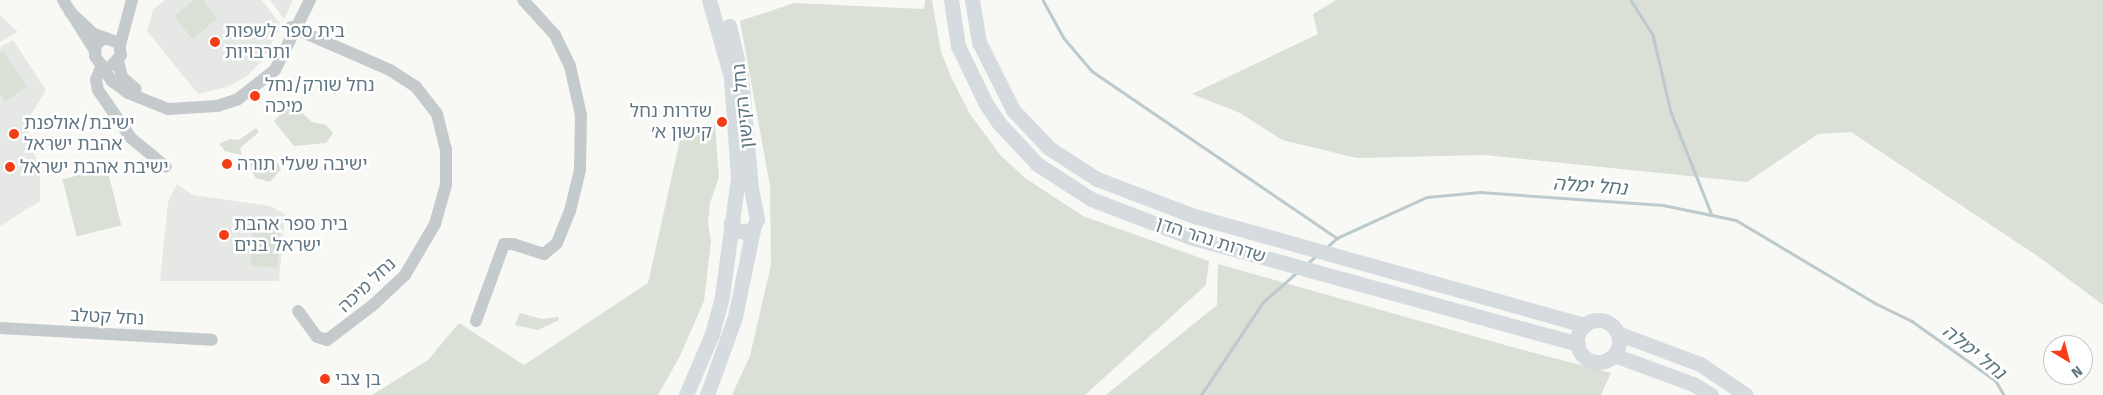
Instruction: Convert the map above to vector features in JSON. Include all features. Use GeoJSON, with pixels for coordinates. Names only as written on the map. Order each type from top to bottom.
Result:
{"type":"FeatureCollection","features":[{"type":"Feature","properties":{"kind":"main road"},"geometry":{"type":"LineString","coordinates":[[686,395],[718,313],[729,259],[731,217],[738,178],[733,94],[725,49],[709,0]]}},
{"type":"Feature","properties":{"kind":"main road","name":"נחל הקישון"},"geometry":{"type":"LineString","coordinates":[[707,395],[733,325],[754,222],[740,67],[720,0]]}},
{"type":"Feature","properties":{"kind":"main road","name":"שדרות נהר הדן"},"geometry":{"type":"LineString","coordinates":[[951,0],[958,46],[986,104],[998,122],[1037,164],[1091,199],[1190,237],[1578,344]]}},
{"type":"Feature","properties":{"kind":"main road","name":"שדרות נהר הדן"},"geometry":{"type":"LineString","coordinates":[[972,0],[978,42],[1013,110],[1049,148],[1097,179],[1194,216],[1585,325],[1606,322],[1618,334],[1700,364],[1746,395]]}},
{"type":"Feature","properties":{"kind":"main road"},"geometry":{"type":"LineString","coordinates":[[743,206],[751,208],[754,222],[740,232],[731,217],[743,206]]}},
{"type":"Feature","properties":{"kind":"main road"},"geometry":{"type":"LineString","coordinates":[[1585,325],[1579,334],[1578,344],[1584,356],[1596,362],[1614,355],[1693,384],[1712,395]]}},
{"type":"Feature","properties":{"kind":"main road"},"geometry":{"type":"LineString","coordinates":[[1614,355],[1619,345],[1618,334]]}},
{"type":"Feature","properties":{"kind":"street"},"geometry":{"type":"LineString","coordinates":[[63,0],[94,49],[96,58],[122,89],[154,106],[182,109],[217,106],[238,99],[264,81],[283,57],[302,0]]}},
{"type":"Feature","properties":{"kind":"street"},"geometry":{"type":"LineString","coordinates":[[94,49],[111,40],[129,15],[132,0]]}},
{"type":"Feature","properties":{"kind":"street"},"geometry":{"type":"LineString","coordinates":[[70,12],[94,34],[111,40],[122,51],[118,61],[122,77],[146,95],[182,104],[216,100],[234,92],[259,75],[273,60],[310,0]]}},
{"type":"Feature","properties":{"kind":"street"},"geometry":{"type":"LineString","coordinates":[[476,321],[504,244],[544,254],[557,243],[570,211],[580,170],[581,115],[570,66],[555,35],[523,0]]}},
{"type":"Feature","properties":{"kind":"street","name":"נחל מיכה"},"geometry":{"type":"LineString","coordinates":[[294,28],[390,70],[416,87],[437,114],[446,149],[446,184],[435,224],[405,275],[374,305],[327,340],[317,337],[298,310]]}},
{"type":"Feature","properties":{"kind":"street"},"geometry":{"type":"LineString","coordinates":[[102,65],[118,61]]}},
{"type":"Feature","properties":{"kind":"street"},"geometry":{"type":"LineString","coordinates":[[102,65],[96,80],[98,90],[131,138],[166,167]]}},
{"type":"Feature","properties":{"kind":"street","name":"נחל קטלב"},"geometry":{"type":"LineString","coordinates":[[0,328],[212,340]]}},
{"type":"Feature","properties":{"kind":"shaded area","name":"בית ספר לשפות ותרבויות"},"geometry":{"type":"Polygon","coordinates":[[[165,0],[262,0],[281,25],[262,61],[247,76],[227,87],[198,94],[147,31],[153,10],[165,0]]]}},
{"type":"Feature","properties":{"kind":"shaded area"},"geometry":{"type":"Polygon","coordinates":[[[194,0],[203,0],[217,19],[192,39],[174,16],[194,0]]]}},
{"type":"Feature","properties":{"kind":"shaded area"},"geometry":{"type":"Polygon","coordinates":[[[270,0],[293,0],[284,19],[270,0]]]}},
{"type":"Feature","properties":{"kind":"shaded area"},"geometry":{"type":"Polygon","coordinates":[[[925,0],[932,0],[941,52],[952,79],[970,114],[1001,156],[1025,178],[1083,216],[1209,261],[1206,285],[1085,395],[732,395],[750,356],[771,265],[770,186],[740,21],[794,3],[924,9],[925,0]]]}},
{"type":"Feature","properties":{"kind":"shaded area"},"geometry":{"type":"Polygon","coordinates":[[[1336,0],[2103,0],[2103,305],[2039,257],[1851,132],[1818,134],[1747,182],[1485,155],[1357,158],[1282,140],[1240,113],[1192,94],[1318,34],[1313,14],[1336,0]]]}},
{"type":"Feature","properties":{"kind":"shaded area"},"geometry":{"type":"Polygon","coordinates":[[[0,15],[18,32],[0,42],[0,15]]]}},
{"type":"Feature","properties":{"kind":"shaded area","name":"ישיבת/אולפנת אהבת ישראל"},"geometry":{"type":"Polygon","coordinates":[[[13,40],[46,90],[26,123],[40,175],[40,201],[0,226],[0,47],[13,40]]]}},
{"type":"Feature","properties":{"kind":"shaded area"},"geometry":{"type":"Polygon","coordinates":[[[3,51],[27,86],[5,102],[0,94],[0,54],[3,51]]]}},
{"type":"Feature","properties":{"kind":"shaded area"},"geometry":{"type":"Polygon","coordinates":[[[286,109],[299,110],[312,122],[326,125],[333,133],[326,143],[294,146],[274,121],[286,109]]]}},
{"type":"Feature","properties":{"kind":"shaded area"},"geometry":{"type":"Polygon","coordinates":[[[715,125],[719,177],[710,203],[708,223],[711,241],[704,301],[680,356],[658,395],[372,395],[428,360],[459,323],[524,365],[648,283],[682,131],[715,125]]]}},
{"type":"Feature","properties":{"kind":"shaded area"},"geometry":{"type":"Polygon","coordinates":[[[256,128],[259,132],[240,148],[242,155],[225,151],[219,144],[230,139],[239,140],[256,128]]]}},
{"type":"Feature","properties":{"kind":"shaded area"},"geometry":{"type":"Polygon","coordinates":[[[256,159],[277,162],[281,169],[270,182],[256,178],[252,172],[250,162],[256,159]]]}},
{"type":"Feature","properties":{"kind":"shaded area"},"geometry":{"type":"Polygon","coordinates":[[[107,168],[121,225],[77,236],[62,179],[107,168]]]}},
{"type":"Feature","properties":{"kind":"shaded area","name":"בית ספר אהבת ישראל בנים"},"geometry":{"type":"Polygon","coordinates":[[[177,184],[193,195],[270,206],[285,214],[279,281],[160,281],[168,202],[177,184]]]}},
{"type":"Feature","properties":{"kind":"shaded area"},"geometry":{"type":"Polygon","coordinates":[[[253,226],[280,228],[277,268],[250,266],[253,226]]]}},
{"type":"Feature","properties":{"kind":"shaded area"},"geometry":{"type":"Polygon","coordinates":[[[1218,264],[1611,373],[1601,395],[1106,395],[1217,305],[1218,264]]]}},
{"type":"Feature","properties":{"kind":"shaded area"},"geometry":{"type":"Polygon","coordinates":[[[520,313],[542,319],[558,317],[559,320],[538,330],[515,325],[520,313]]]}},
{"type":"Feature","properties":{"kind":"waterway"},"geometry":{"type":"LineString","coordinates":[[1043,0],[1064,38],[1092,71],[1337,238]]}},
{"type":"Feature","properties":{"kind":"waterway"},"geometry":{"type":"LineString","coordinates":[[1631,0],[1653,35],[1671,112],[1712,215]]}},
{"type":"Feature","properties":{"kind":"waterway","name":"נחל ימלה"},"geometry":{"type":"LineString","coordinates":[[1327,247],[1337,238],[1427,197],[1480,192],[1663,205],[1736,220],[1875,303],[1912,321],[1996,381],[2004,395]]}},
{"type":"Feature","properties":{"kind":"waterway","name":"נחל ימלה"},"geometry":{"type":"LineString","coordinates":[[1308,263],[1317,255]]}},
{"type":"Feature","properties":{"kind":"waterway","name":"נחל ימלה"},"geometry":{"type":"LineString","coordinates":[[1201,395],[1263,302],[1296,273]]}},
{"type":"Feature","properties":{"kind":"place","name":"בית ספר לשפות ותרבויות"},"geometry":{"type":"Point","coordinates":[215,42]}},
{"type":"Feature","properties":{"kind":"place","name":"נחל שורק/נחל מיכה"},"geometry":{"type":"Point","coordinates":[255,96]}},
{"type":"Feature","properties":{"kind":"place","name":"שדרות נחל קישון א׳"},"geometry":{"type":"Point","coordinates":[722,122]}},
{"type":"Feature","properties":{"kind":"place","name":"ישיבת/אולפנת אהבת ישראל"},"geometry":{"type":"Point","coordinates":[14,134]}},
{"type":"Feature","properties":{"kind":"place","name":"ישיבה שעלי תורה"},"geometry":{"type":"Point","coordinates":[227,164]}},
{"type":"Feature","properties":{"kind":"place","name":"ישיבת אהבת ישראל"},"geometry":{"type":"Point","coordinates":[10,167]}},
{"type":"Feature","properties":{"kind":"place","name":"בית ספר אהבת ישראל בנים"},"geometry":{"type":"Point","coordinates":[224,235]}},
{"type":"Feature","properties":{"kind":"place","name":"בן צבי"},"geometry":{"type":"Point","coordinates":[325,379]}}]}
